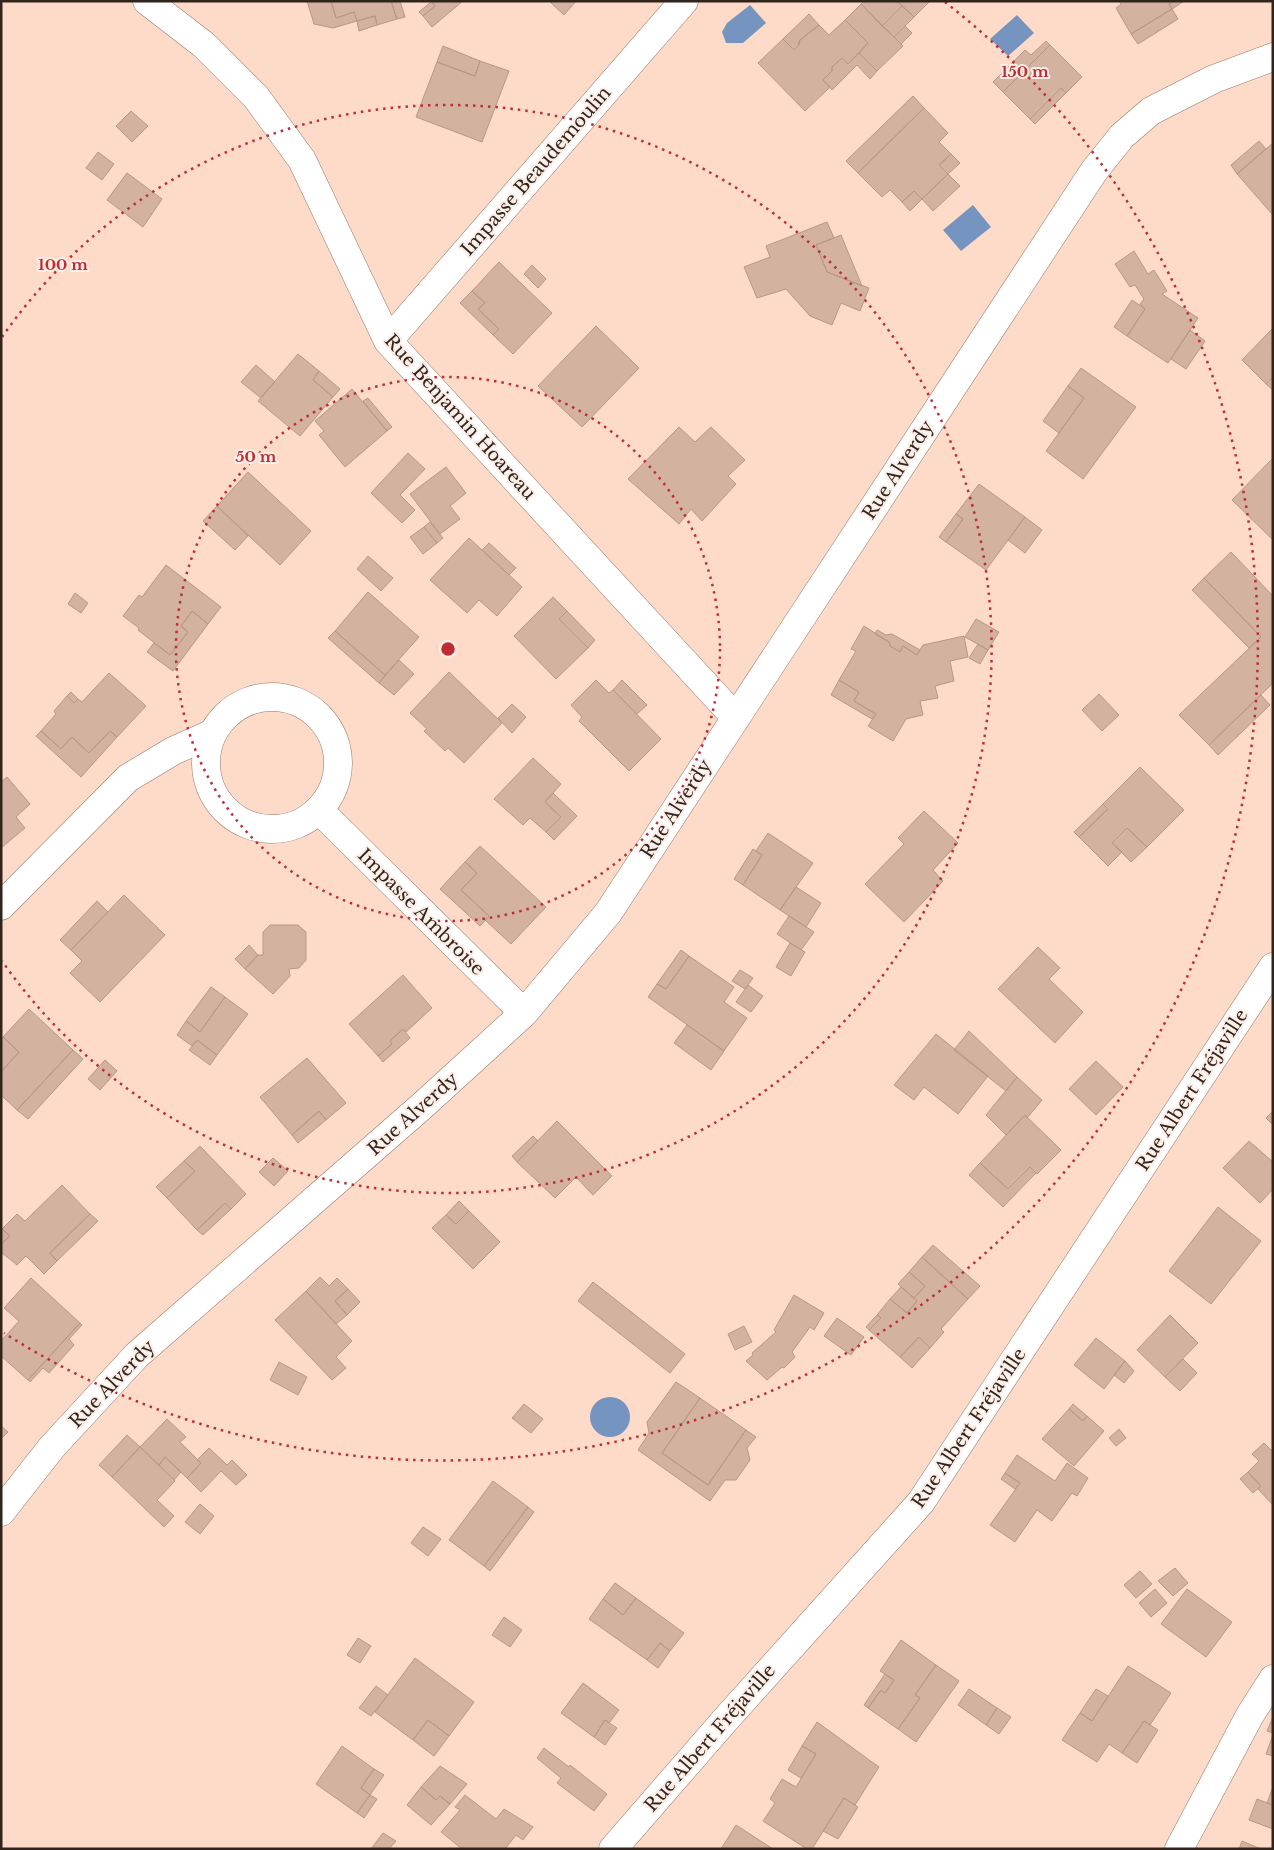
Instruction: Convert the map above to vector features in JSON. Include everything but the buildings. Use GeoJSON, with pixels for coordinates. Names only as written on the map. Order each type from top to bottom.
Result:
{"type":"FeatureCollection","features":[{"type":"Feature","properties":{"kind":"street","name":"Rue Benjamin Hoareau"},"geometry":{"type":"LineString","coordinates":[[147,1],[204,45],[256,97],[302,160],[388,341],[736,718]]}},
{"type":"Feature","properties":{"kind":"street","name":"Impasse Beaudemoulin"},"geometry":{"type":"LineString","coordinates":[[388,341],[684,1]]}},
{"type":"Feature","properties":{"kind":"street","name":"Rue Alverdy"},"geometry":{"type":"LineString","coordinates":[[1,1512],[52,1447],[137,1355],[422,1106],[524,1013],[608,912],[1094,171],[1122,136],[1151,111],[1214,79],[1273,57]]}},
{"type":"Feature","properties":{"kind":"street"},"geometry":{"type":"LineString","coordinates":[[1,906],[128,778],[173,751],[213,732],[234,708],[249,701],[273,696],[301,702],[320,716],[334,737],[339,764],[336,784],[319,810],[297,825],[272,830],[248,825],[225,810],[213,793],[206,763],[213,732]]}},
{"type":"Feature","properties":{"kind":"street","name":"Impasse Ambroise"},"geometry":{"type":"LineString","coordinates":[[319,810],[524,1013]]}},
{"type":"Feature","properties":{"kind":"street","name":"Rue Albert Fréjaville"},"geometry":{"type":"LineString","coordinates":[[613,1849],[726,1719],[921,1502],[1273,967]]}},
{"type":"Feature","properties":{"kind":"street"},"geometry":{"type":"LineString","coordinates":[[1179,1849],[1250,1715],[1273,1678]]}},
{"type":"Feature","properties":{"kind":"water"},"geometry":{"type":"Polygon","coordinates":[[[750,5],[766,23],[743,43],[726,43],[722,32],[727,23],[750,5]]]}},
{"type":"Feature","properties":{"kind":"water"},"geometry":{"type":"Polygon","coordinates":[[[1017,15],[1034,33],[1008,56],[990,39],[1017,15]]]}},
{"type":"Feature","properties":{"kind":"water"},"geometry":{"type":"Polygon","coordinates":[[[973,205],[991,227],[961,251],[943,230],[973,205]]]}},
{"type":"Feature","properties":{"kind":"water"},"geometry":{"type":"Polygon","coordinates":[[[606,1397],[614,1397],[621,1400],[627,1406],[630,1417],[627,1428],[621,1434],[614,1437],[606,1437],[599,1434],[593,1428],[590,1421],[590,1413],[593,1406],[599,1400],[606,1397]]]}}]}
